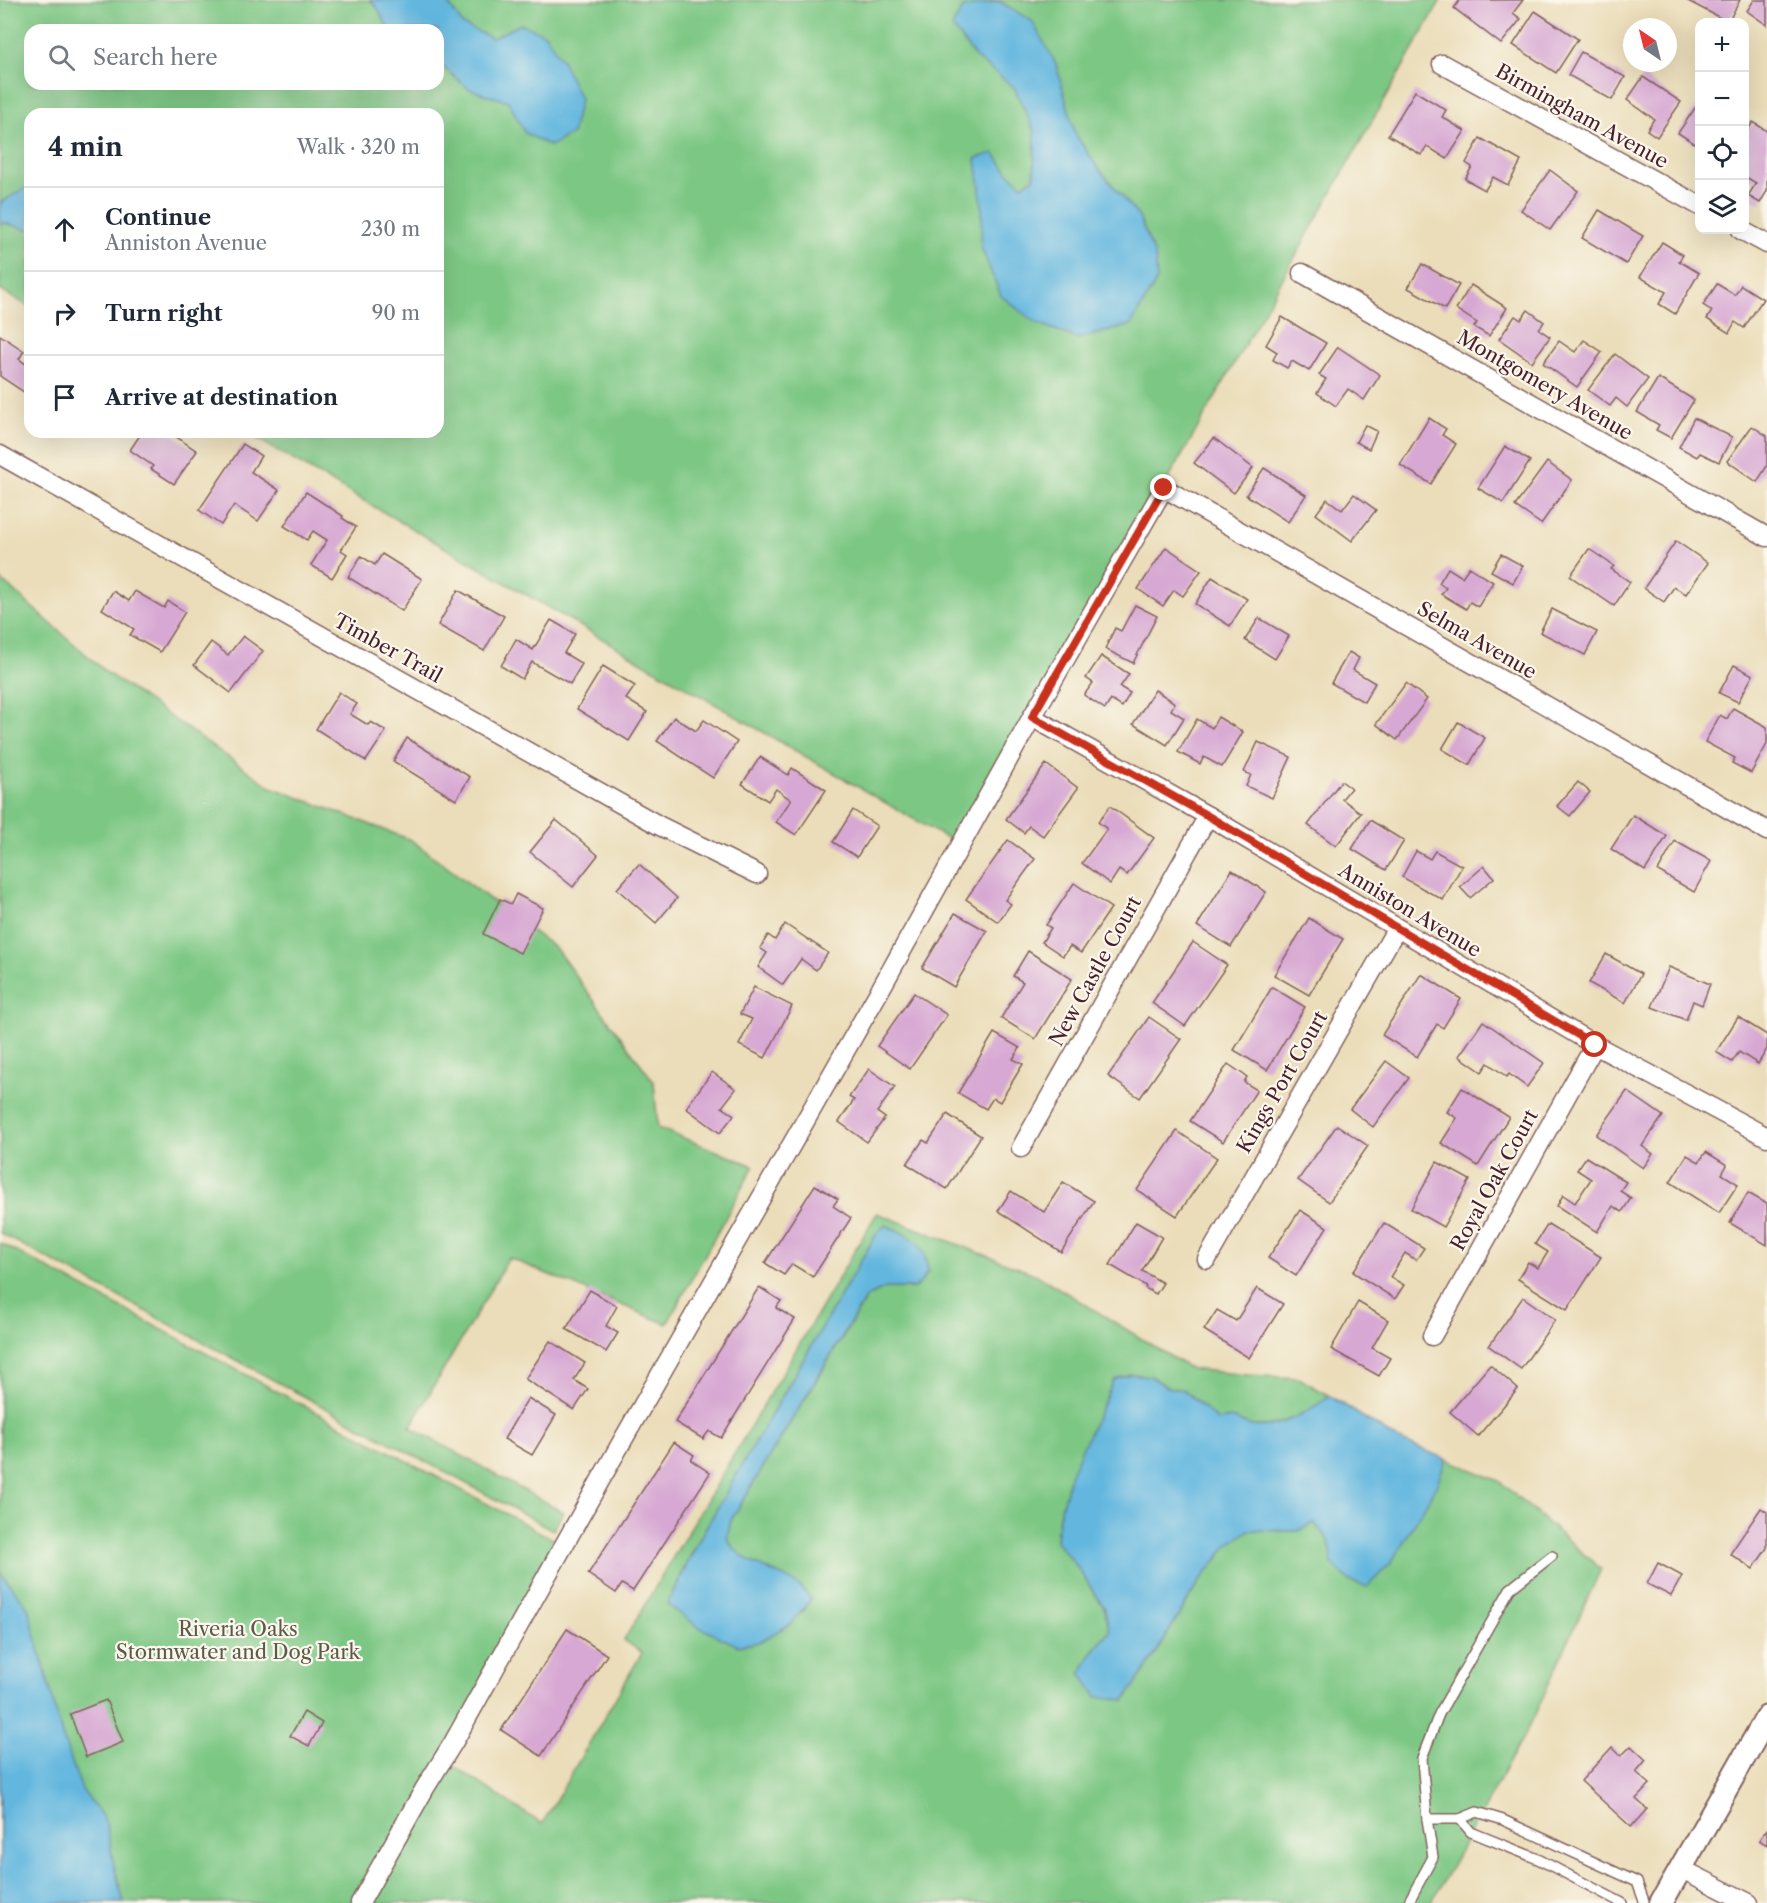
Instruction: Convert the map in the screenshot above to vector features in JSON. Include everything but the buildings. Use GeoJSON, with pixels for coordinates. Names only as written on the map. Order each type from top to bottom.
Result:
{"type":"FeatureCollection","features":[{"type":"Feature","properties":{"kind":"street","name":"Birmingham Avenue"},"geometry":{"type":"LineString","coordinates":[[1442,64],[1695,203]]}},
{"type":"Feature","properties":{"kind":"street"},"geometry":{"type":"LineString","coordinates":[[1748,234],[1767,244]]}},
{"type":"Feature","properties":{"kind":"street","name":"Montgomery Avenue"},"geometry":{"type":"LineString","coordinates":[[1302,273],[1767,537]]}},
{"type":"Feature","properties":{"kind":"street","name":"Timber Trail"},"geometry":{"type":"LineString","coordinates":[[0,455],[660,826],[757,874]]}},
{"type":"Feature","properties":{"kind":"street","name":"Selma Avenue"},"geometry":{"type":"LineString","coordinates":[[1032,717],[1164,488],[1767,831]]}},
{"type":"Feature","properties":{"kind":"street"},"geometry":{"type":"LineString","coordinates":[[360,1903],[880,990],[1032,717]]}},
{"type":"Feature","properties":{"kind":"street","name":"Anniston Avenue"},"geometry":{"type":"LineString","coordinates":[[1032,717],[1208,816],[1595,1045],[1767,1137]]}},
{"type":"Feature","properties":{"kind":"street","name":"New Castle Court"},"geometry":{"type":"LineString","coordinates":[[1021,1148],[1208,816]]}},
{"type":"Feature","properties":{"kind":"street","name":"Kings Port Court"},"geometry":{"type":"LineString","coordinates":[[1208,1259],[1396,928]]}},
{"type":"Feature","properties":{"kind":"street","name":"Royal Oak Court"},"geometry":{"type":"LineString","coordinates":[[1432,1336],[1595,1045]]}},
{"type":"Feature","properties":{"kind":"street"},"geometry":{"type":"LineString","coordinates":[[1647,1903],[1680,1869],[1767,1717]]}},
{"type":"Feature","properties":{"kind":"street"},"geometry":{"type":"LineString","coordinates":[[1680,1869],[1749,1903]]}},
{"type":"Feature","properties":{"kind":"lane"},"geometry":{"type":"LineString","coordinates":[[1408,1903],[1433,1857],[1422,1758],[1439,1713],[1510,1589],[1552,1556]]}},
{"type":"Feature","properties":{"kind":"lane"},"geometry":{"type":"LineString","coordinates":[[1427,1819],[1460,1819],[1477,1812],[1503,1820],[1637,1882],[1647,1903]]}},
{"type":"Feature","properties":{"kind":"lane"},"geometry":{"type":"LineString","coordinates":[[1460,1819],[1471,1832],[1538,1859],[1622,1903]]}},
{"type":"Feature","properties":{"kind":"green space"},"geometry":{"type":"Polygon","coordinates":[[[0,0],[1441,0],[960,846],[255,438],[444,438],[444,108],[24,108],[24,304],[0,290],[0,0]]]}},
{"type":"Feature","properties":{"kind":"green space"},"geometry":{"type":"Polygon","coordinates":[[[0,579],[106,672],[271,787],[411,840],[556,949],[654,1082],[658,1128],[754,1166],[667,1324],[509,1258],[410,1427],[563,1512],[553,1530],[0,1233],[0,579]]]}},
{"type":"Feature","properties":{"kind":"green space"},"geometry":{"type":"Polygon","coordinates":[[[877,1213],[1037,1275],[1191,1369],[1299,1378],[1330,1396],[1303,1413],[1283,1422],[1253,1426],[1233,1419],[1217,1420],[1184,1390],[1167,1387],[1150,1376],[1071,1473],[1059,1516],[1056,1540],[1104,1607],[1110,1631],[1091,1654],[1125,1700],[1197,1585],[1228,1545],[1249,1530],[1297,1531],[1314,1523],[1329,1540],[1436,1487],[1446,1459],[1499,1481],[1601,1569],[1533,1719],[1431,1903],[373,1903],[452,1765],[542,1824],[642,1653],[624,1640],[877,1213]],[[877,1233],[705,1529],[667,1604],[801,1613],[811,1599],[793,1583],[743,1558],[727,1538],[731,1520],[867,1297],[886,1288],[914,1288],[928,1272],[927,1260],[877,1233]]]}},
{"type":"Feature","properties":{"kind":"green space","name":"Riveria Oaks Stormwater and Dog Park"},"geometry":{"type":"Polygon","coordinates":[[[0,1243],[564,1545],[362,1903],[0,1903],[0,1243]]]}},
{"type":"Feature","properties":{"kind":"water"},"geometry":{"type":"Polygon","coordinates":[[[370,0],[446,0],[463,25],[492,38],[521,24],[545,34],[563,62],[580,99],[572,134],[550,146],[525,133],[508,101],[468,88],[444,68],[444,24],[386,24],[370,0]]]}},
{"type":"Feature","properties":{"kind":"water"},"geometry":{"type":"Polygon","coordinates":[[[999,1],[1032,21],[1056,64],[1075,133],[1095,164],[1139,217],[1155,255],[1157,280],[1131,325],[1078,339],[1035,322],[1001,296],[981,247],[982,206],[976,158],[994,153],[1007,171],[1022,185],[1034,178],[1035,133],[1014,87],[976,58],[952,27],[963,8],[999,1]]]}},
{"type":"Feature","properties":{"kind":"water"},"geometry":{"type":"Polygon","coordinates":[[[23,189],[24,228],[0,224],[0,203],[23,189]]]}},
{"type":"Feature","properties":{"kind":"water"},"geometry":{"type":"Polygon","coordinates":[[[885,1225],[909,1236],[920,1246],[928,1271],[914,1288],[886,1288],[866,1297],[731,1520],[727,1538],[742,1556],[798,1585],[811,1599],[792,1623],[759,1642],[738,1646],[697,1626],[667,1604],[705,1529],[877,1233],[885,1225]]]}},
{"type":"Feature","properties":{"kind":"water"},"geometry":{"type":"Polygon","coordinates":[[[1130,1374],[1150,1376],[1167,1387],[1184,1390],[1217,1420],[1234,1419],[1253,1426],[1283,1422],[1303,1413],[1330,1396],[1397,1439],[1446,1459],[1436,1487],[1391,1563],[1367,1587],[1349,1581],[1331,1563],[1329,1540],[1314,1523],[1297,1531],[1249,1530],[1228,1545],[1197,1585],[1125,1700],[1097,1697],[1081,1673],[1091,1654],[1110,1631],[1104,1607],[1076,1565],[1056,1541],[1059,1516],[1071,1473],[1114,1380],[1130,1374]]]}},
{"type":"Feature","properties":{"kind":"water"},"geometry":{"type":"Polygon","coordinates":[[[0,1572],[28,1607],[63,1738],[82,1790],[107,1826],[124,1903],[0,1903],[0,1572]]]}},
{"type":"Feature","properties":{"kind":"route"},"geometry":{"type":"LineString","coordinates":[[1164,488],[1032,717],[1208,816],[1595,1045]]}}]}
